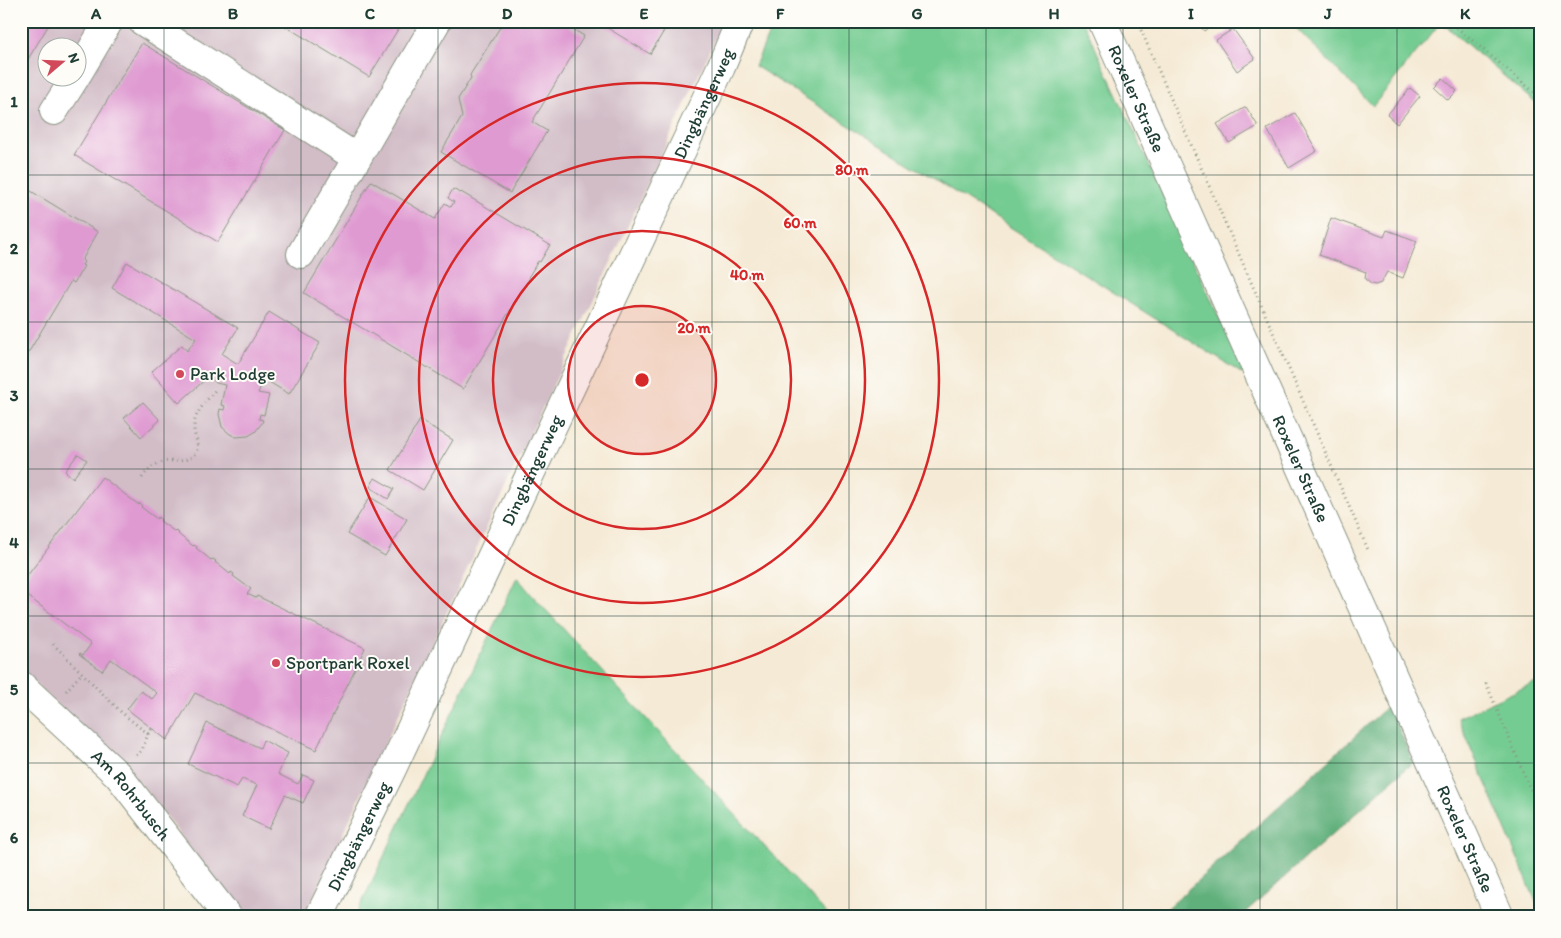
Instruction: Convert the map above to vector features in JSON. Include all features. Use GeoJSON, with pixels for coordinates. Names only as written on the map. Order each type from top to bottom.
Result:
{"type":"FeatureCollection","features":[{"type":"Feature","properties":{"kind":"main road"},"geometry":{"type":"LineString","coordinates":[[88,56],[109,21]]}},
{"type":"Feature","properties":{"kind":"main road"},"geometry":{"type":"LineString","coordinates":[[142,21],[357,158]]}},
{"type":"Feature","properties":{"kind":"main road"},"geometry":{"type":"LineString","coordinates":[[301,254],[437,21]]}},
{"type":"Feature","properties":{"kind":"main road","name":"Dingbängerweg"},"geometry":{"type":"LineString","coordinates":[[319,917],[395,762],[721,67],[740,21]]}},
{"type":"Feature","properties":{"kind":"main road","name":"Roxeler Straße"},"geometry":{"type":"LineString","coordinates":[[1102,21],[1500,917]]}},
{"type":"Feature","properties":{"kind":"main road"},"geometry":{"type":"LineString","coordinates":[[54,112],[69,88]]}},
{"type":"Feature","properties":{"kind":"main road","name":"Am Rohrbusch"},"geometry":{"type":"LineString","coordinates":[[21,685],[118,774],[228,917]]}},
{"type":"Feature","properties":{"kind":"path"},"geometry":{"type":"LineString","coordinates":[[1137,21],[1373,561]]}},
{"type":"Feature","properties":{"kind":"path"},"geometry":{"type":"LineString","coordinates":[[1449,21],[1540,97]]}},
{"type":"Feature","properties":{"kind":"path"},"geometry":{"type":"LineString","coordinates":[[142,478],[150,468],[161,462],[186,461],[196,452],[197,445],[194,429],[196,414],[216,389]]}},
{"type":"Feature","properties":{"kind":"path"},"geometry":{"type":"LineString","coordinates":[[53,644],[122,713],[148,734]]}},
{"type":"Feature","properties":{"kind":"path"},"geometry":{"type":"LineString","coordinates":[[1486,683],[1540,812]]}},
{"type":"Feature","properties":{"kind":"path"},"geometry":{"type":"LineString","coordinates":[[118,774],[142,750],[152,728]]}},
{"type":"Feature","properties":{"kind":"shaded area"},"geometry":{"type":"Polygon","coordinates":[[[21,21],[724,21],[304,917],[243,917],[141,784],[21,670],[21,21]]]}},
{"type":"Feature","properties":{"kind":"green space"},"geometry":{"type":"Polygon","coordinates":[[[774,21],[1083,21],[1246,376],[755,66],[774,21]]]}},
{"type":"Feature","properties":{"kind":"green space"},"geometry":{"type":"Polygon","coordinates":[[[1289,21],[1540,21],[1540,107],[1441,22],[1373,106],[1289,21]]]}},
{"type":"Feature","properties":{"kind":"green space"},"geometry":{"type":"Polygon","coordinates":[[[517,577],[531,594],[830,917],[355,917],[517,577]]]}},
{"type":"Feature","properties":{"kind":"green space"},"geometry":{"type":"Polygon","coordinates":[[[1540,680],[1540,911],[1458,718],[1540,680]]]}},
{"type":"Feature","properties":{"kind":"green space"},"geometry":{"type":"Polygon","coordinates":[[[1389,705],[1413,762],[1240,917],[1158,917],[1389,705]]]}},
{"type":"Feature","properties":{"kind":"building"},"geometry":{"type":"Polygon","coordinates":[[[21,21],[51,21],[41,38],[38,38],[38,43],[21,71],[21,21]]]}},
{"type":"Feature","properties":{"kind":"building"},"geometry":{"type":"Polygon","coordinates":[[[277,21],[403,21],[369,77],[277,21]]]}},
{"type":"Feature","properties":{"kind":"building"},"geometry":{"type":"Polygon","coordinates":[[[504,21],[560,21],[584,36],[532,122],[547,131],[510,193],[441,152],[462,117],[458,99],[471,78],[470,75],[504,21]]]}},
{"type":"Feature","properties":{"kind":"building"},"geometry":{"type":"Polygon","coordinates":[[[596,21],[670,21],[650,54],[596,21]]]}},
{"type":"Feature","properties":{"kind":"building"},"geometry":{"type":"Polygon","coordinates":[[[1197,21],[1217,21],[1204,31],[1197,21]]]}},
{"type":"Feature","properties":{"kind":"building"},"geometry":{"type":"Polygon","coordinates":[[[1233,29],[1255,59],[1237,71],[1216,40],[1233,29]]]}},
{"type":"Feature","properties":{"kind":"building"},"geometry":{"type":"Polygon","coordinates":[[[142,43],[285,130],[218,242],[74,155],[142,43]]]}},
{"type":"Feature","properties":{"kind":"building"},"geometry":{"type":"Polygon","coordinates":[[[1443,78],[1457,91],[1448,100],[1434,87],[1443,78]]]}},
{"type":"Feature","properties":{"kind":"building"},"geometry":{"type":"Polygon","coordinates":[[[1410,88],[1420,96],[1397,124],[1387,115],[1410,88]]]}},
{"type":"Feature","properties":{"kind":"building"},"geometry":{"type":"Polygon","coordinates":[[[1246,107],[1258,126],[1229,143],[1217,124],[1246,107]]]}},
{"type":"Feature","properties":{"kind":"building"},"geometry":{"type":"Polygon","coordinates":[[[1295,113],[1317,151],[1289,168],[1267,129],[1295,113]]]}},
{"type":"Feature","properties":{"kind":"building"},"geometry":{"type":"Polygon","coordinates":[[[371,181],[435,219],[445,203],[451,207],[454,202],[448,198],[453,189],[550,245],[540,262],[538,261],[463,389],[304,293],[371,181]]]}},
{"type":"Feature","properties":{"kind":"building"},"geometry":{"type":"Polygon","coordinates":[[[21,185],[98,232],[82,260],[84,262],[82,265],[84,266],[74,283],[71,281],[21,365],[21,185]]]}},
{"type":"Feature","properties":{"kind":"building"},"geometry":{"type":"Polygon","coordinates":[[[1331,218],[1384,237],[1387,230],[1417,241],[1403,278],[1387,272],[1381,283],[1371,284],[1365,279],[1366,272],[1319,255],[1331,218]]]}},
{"type":"Feature","properties":{"kind":"building"},"geometry":{"type":"Polygon","coordinates":[[[127,262],[238,328],[222,354],[238,364],[269,312],[320,343],[289,394],[264,379],[258,393],[269,395],[264,415],[260,414],[259,419],[263,420],[262,423],[255,432],[248,436],[236,437],[222,427],[219,414],[220,409],[224,410],[225,406],[221,405],[225,385],[216,383],[209,376],[179,403],[151,372],[182,345],[187,351],[196,339],[112,288],[127,262]]]}},
{"type":"Feature","properties":{"kind":"building"},"geometry":{"type":"Polygon","coordinates":[[[143,402],[160,420],[141,437],[124,418],[143,402]]]}},
{"type":"Feature","properties":{"kind":"building"},"geometry":{"type":"Polygon","coordinates":[[[420,420],[453,440],[423,490],[390,470],[420,420]]]}},
{"type":"Feature","properties":{"kind":"building"},"geometry":{"type":"Polygon","coordinates":[[[78,454],[87,460],[73,478],[65,471],[78,454]]]}},
{"type":"Feature","properties":{"kind":"building"},"geometry":{"type":"Polygon","coordinates":[[[102,477],[139,505],[139,503],[141,507],[157,519],[158,517],[160,521],[179,533],[211,560],[216,561],[230,574],[231,572],[234,574],[233,576],[251,589],[247,594],[256,598],[257,596],[365,648],[316,750],[195,693],[167,740],[127,709],[141,691],[152,699],[157,693],[111,659],[102,671],[79,654],[83,655],[91,644],[21,591],[21,584],[102,477]]]}},
{"type":"Feature","properties":{"kind":"building"},"geometry":{"type":"Polygon","coordinates":[[[375,478],[394,489],[388,499],[370,487],[375,478]]]}},
{"type":"Feature","properties":{"kind":"building"},"geometry":{"type":"Polygon","coordinates":[[[370,497],[407,519],[385,556],[347,534],[370,497]]]}},
{"type":"Feature","properties":{"kind":"building"},"geometry":{"type":"Polygon","coordinates":[[[207,723],[260,748],[263,740],[288,753],[278,774],[298,784],[303,775],[314,780],[303,803],[285,795],[269,829],[242,816],[257,785],[242,779],[237,787],[188,764],[207,723]]]}},
{"type":"Feature","properties":{"kind":"place","name":"Park Lodge"},"geometry":{"type":"Point","coordinates":[180,374]}},
{"type":"Feature","properties":{"kind":"place","name":"Sportpark Roxel"},"geometry":{"type":"Point","coordinates":[276,663]}}]}
